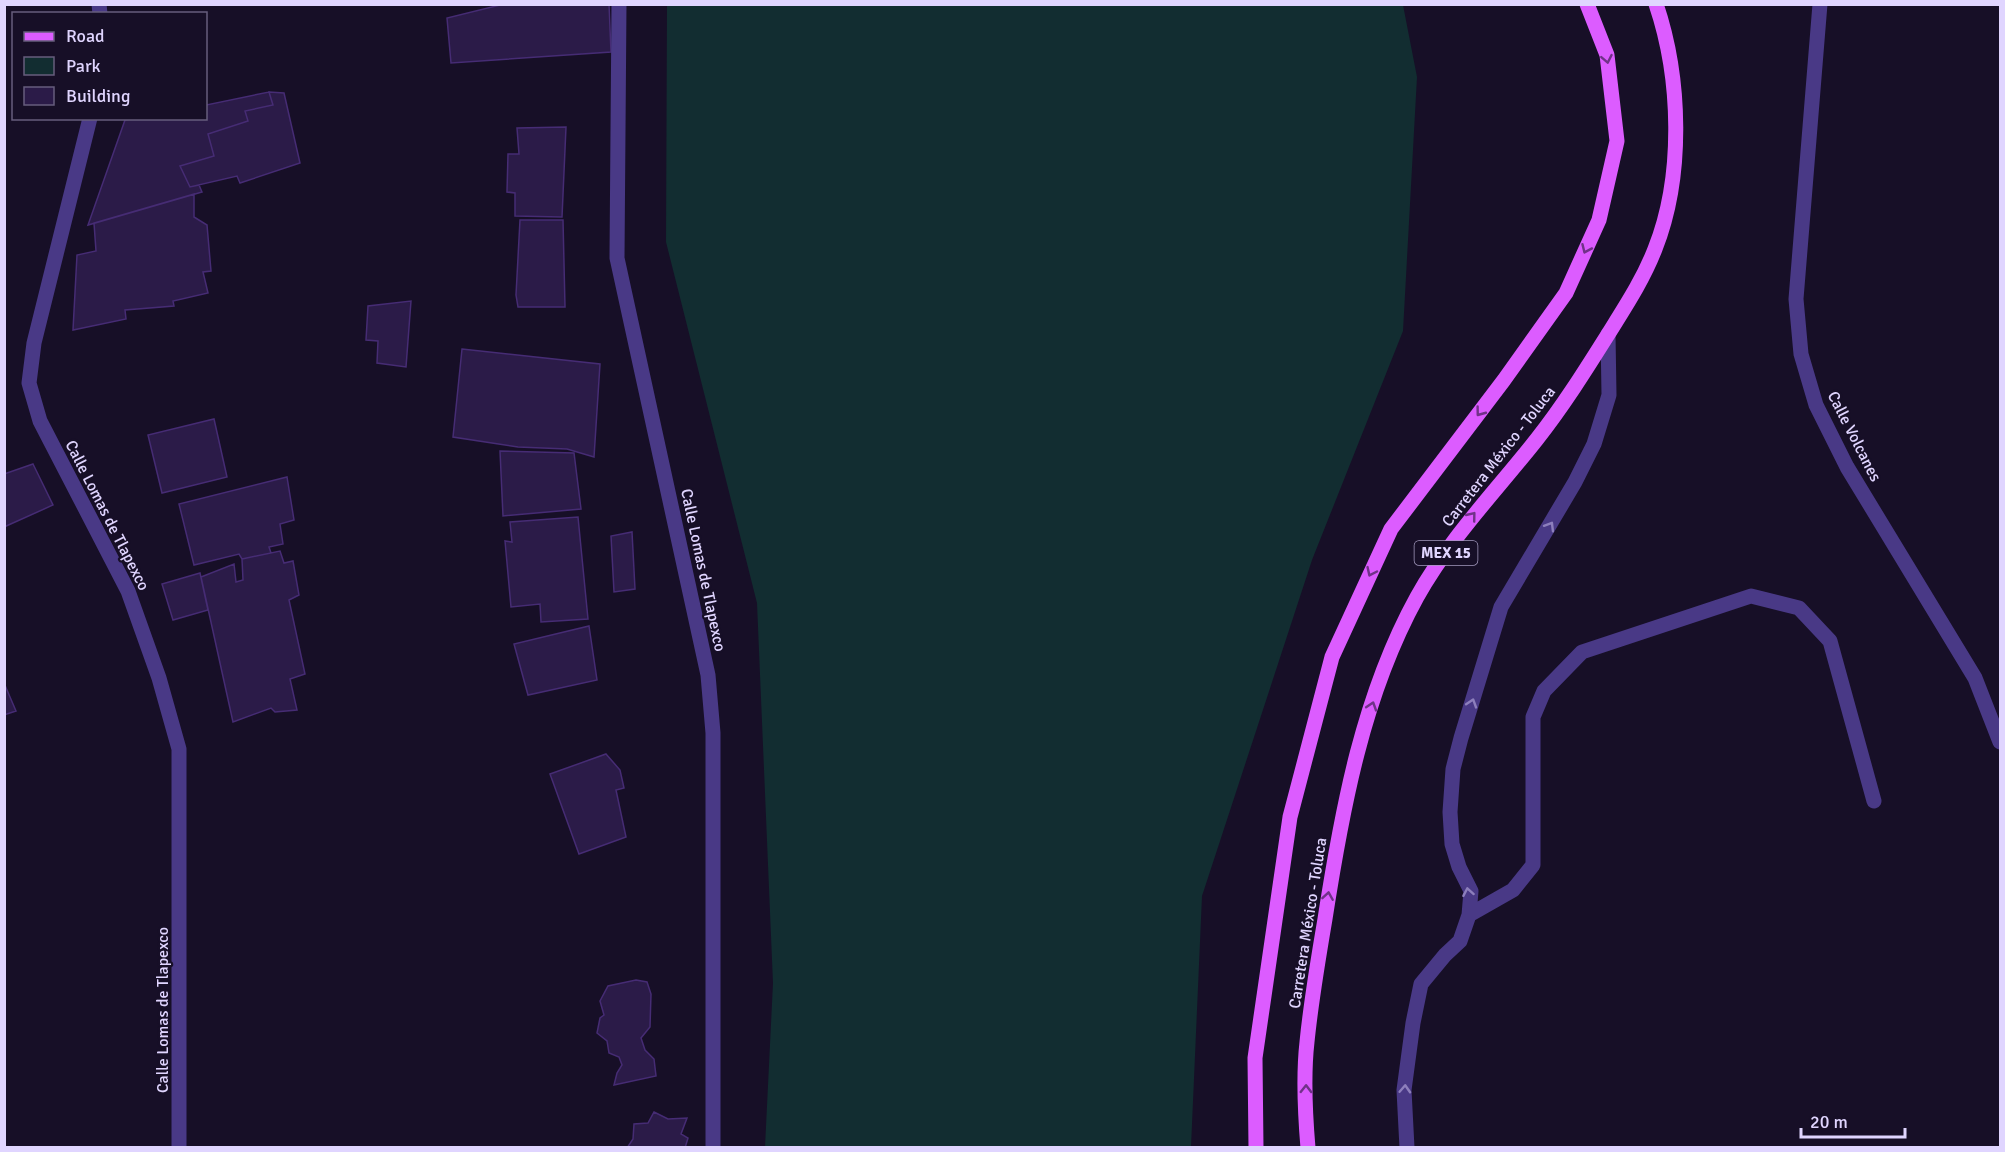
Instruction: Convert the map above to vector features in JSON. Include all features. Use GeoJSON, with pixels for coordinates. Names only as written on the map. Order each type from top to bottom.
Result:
{"type":"FeatureCollection","features":[{"type":"Feature","properties":{"kind":"main road","name":"Carretera México - Toluca"},"geometry":{"type":"LineString","coordinates":[[1257,1148],[1255,1058],[1290,817],[1332,657],[1391,529],[1504,380],[1566,293],[1599,220],[1617,141],[1607,55],[1587,4]]}},
{"type":"Feature","properties":{"kind":"main road","name":"Carretera México - Toluca"},"geometry":{"type":"LineString","coordinates":[[1308,1148],[1306,1045],[1334,856],[1351,779],[1369,714],[1390,653],[1418,596],[1455,538],[1537,440],[1574,388],[1638,286],[1656,246],[1671,193],[1675,134],[1674,77],[1656,4]]}},
{"type":"Feature","properties":{"kind":"street","name":"Calle Lomas de Tlapexco"},"geometry":{"type":"LineString","coordinates":[[619,4],[617,258],[708,675],[713,733],[713,1148]]}},
{"type":"Feature","properties":{"kind":"street","name":"Calle Volcanes"},"geometry":{"type":"LineString","coordinates":[[1820,4],[1796,299],[1801,354],[1816,405],[1847,467],[1975,678],[2001,742]]}},
{"type":"Feature","properties":{"kind":"street","name":"Calle Lomas de Tlapexco"},"geometry":{"type":"LineString","coordinates":[[90,120],[34,343],[29,383],[40,422],[128,591],[159,678],[179,749],[179,1148]]}},
{"type":"Feature","properties":{"kind":"street"},"geometry":{"type":"LineString","coordinates":[[1407,1148],[1404,1090],[1421,984],[1444,955],[1460,941],[1469,915],[1470,891],[1452,844],[1450,812],[1453,769],[1501,607],[1575,482],[1594,444],[1609,395],[1608,334]]}},
{"type":"Feature","properties":{"kind":"street"},"geometry":{"type":"LineString","coordinates":[[1469,915],[1513,890],[1533,865],[1533,717],[1544,691],[1582,652],[1751,596],[1799,608],[1830,641],[1874,801]]}},
{"type":"Feature","properties":{"kind":"green space"},"geometry":{"type":"Polygon","coordinates":[[[667,5],[1403,5],[1417,77],[1403,331],[1312,560],[1202,896],[1191,1147],[765,1147],[773,983],[757,603],[666,242],[667,5]]]}},
{"type":"Feature","properties":{"kind":"building"},"geometry":{"type":"Polygon","coordinates":[[[504,4],[609,4],[611,52],[451,63],[447,18],[504,4]]]}},
{"type":"Feature","properties":{"kind":"building"},"geometry":{"type":"Polygon","coordinates":[[[269,92],[284,93],[300,163],[240,183],[237,176],[190,187],[180,166],[214,156],[208,134],[248,121],[245,111],[273,105],[269,92]]]}},
{"type":"Feature","properties":{"kind":"building"},"geometry":{"type":"Polygon","coordinates":[[[269,92],[273,105],[245,111],[248,121],[208,134],[214,156],[180,166],[190,187],[199,185],[202,192],[88,225],[125,120],[207,120],[207,105],[269,92]]]}},
{"type":"Feature","properties":{"kind":"building"},"geometry":{"type":"Polygon","coordinates":[[[566,127],[562,217],[515,216],[515,193],[507,192],[508,154],[519,154],[517,128],[566,127]]]}},
{"type":"Feature","properties":{"kind":"building"},"geometry":{"type":"Polygon","coordinates":[[[194,194],[194,217],[207,225],[211,271],[203,272],[208,293],[173,301],[174,306],[125,310],[126,319],[73,330],[77,255],[96,251],[94,223],[194,194]]]}},
{"type":"Feature","properties":{"kind":"building"},"geometry":{"type":"Polygon","coordinates":[[[520,220],[563,220],[565,307],[518,307],[516,295],[520,220]]]}},
{"type":"Feature","properties":{"kind":"building"},"geometry":{"type":"Polygon","coordinates":[[[411,301],[406,367],[377,363],[378,341],[366,340],[368,306],[411,301]]]}},
{"type":"Feature","properties":{"kind":"building"},"geometry":{"type":"Polygon","coordinates":[[[462,349],[600,364],[594,457],[567,449],[518,447],[453,437],[462,349]]]}},
{"type":"Feature","properties":{"kind":"building"},"geometry":{"type":"Polygon","coordinates":[[[214,419],[227,477],[162,493],[148,435],[214,419]]]}},
{"type":"Feature","properties":{"kind":"building"},"geometry":{"type":"Polygon","coordinates":[[[500,451],[574,453],[581,509],[503,516],[500,451]]]}},
{"type":"Feature","properties":{"kind":"building"},"geometry":{"type":"Polygon","coordinates":[[[33,464],[53,505],[4,527],[4,474],[33,464]]]}},
{"type":"Feature","properties":{"kind":"building"},"geometry":{"type":"Polygon","coordinates":[[[287,477],[294,520],[280,524],[283,544],[269,547],[271,553],[242,559],[239,554],[194,565],[179,504],[287,477]]]}},
{"type":"Feature","properties":{"kind":"building"},"geometry":{"type":"Polygon","coordinates":[[[578,517],[588,619],[541,622],[540,604],[511,607],[505,541],[512,542],[510,522],[578,517]]]}},
{"type":"Feature","properties":{"kind":"building"},"geometry":{"type":"Polygon","coordinates":[[[632,532],[635,589],[614,592],[611,536],[632,532]]]}},
{"type":"Feature","properties":{"kind":"building"},"geometry":{"type":"Polygon","coordinates":[[[280,551],[284,563],[293,561],[299,595],[289,600],[305,674],[290,679],[297,710],[275,712],[271,708],[233,722],[201,577],[234,564],[236,582],[243,580],[242,559],[280,551]]]}},
{"type":"Feature","properties":{"kind":"building"},"geometry":{"type":"Polygon","coordinates":[[[200,573],[208,610],[173,620],[162,584],[200,573]]]}},
{"type":"Feature","properties":{"kind":"building"},"geometry":{"type":"Polygon","coordinates":[[[589,626],[597,680],[528,695],[514,644],[589,626]]]}},
{"type":"Feature","properties":{"kind":"building"},"geometry":{"type":"Polygon","coordinates":[[[4,683],[16,711],[4,715],[4,683]]]}},
{"type":"Feature","properties":{"kind":"building"},"geometry":{"type":"Polygon","coordinates":[[[606,754],[620,770],[624,788],[616,790],[626,837],[579,854],[550,774],[606,754]]]}},
{"type":"Feature","properties":{"kind":"building"},"geometry":{"type":"Polygon","coordinates":[[[636,980],[647,982],[651,994],[650,1027],[641,1038],[645,1050],[654,1059],[656,1076],[614,1085],[622,1065],[619,1057],[609,1053],[607,1041],[597,1033],[600,1018],[604,1015],[600,1001],[608,986],[636,980]]]}},
{"type":"Feature","properties":{"kind":"building"},"geometry":{"type":"Polygon","coordinates":[[[654,1112],[668,1119],[687,1118],[681,1134],[688,1138],[685,1148],[627,1148],[633,1139],[634,1124],[648,1123],[654,1112]]]}}]}
